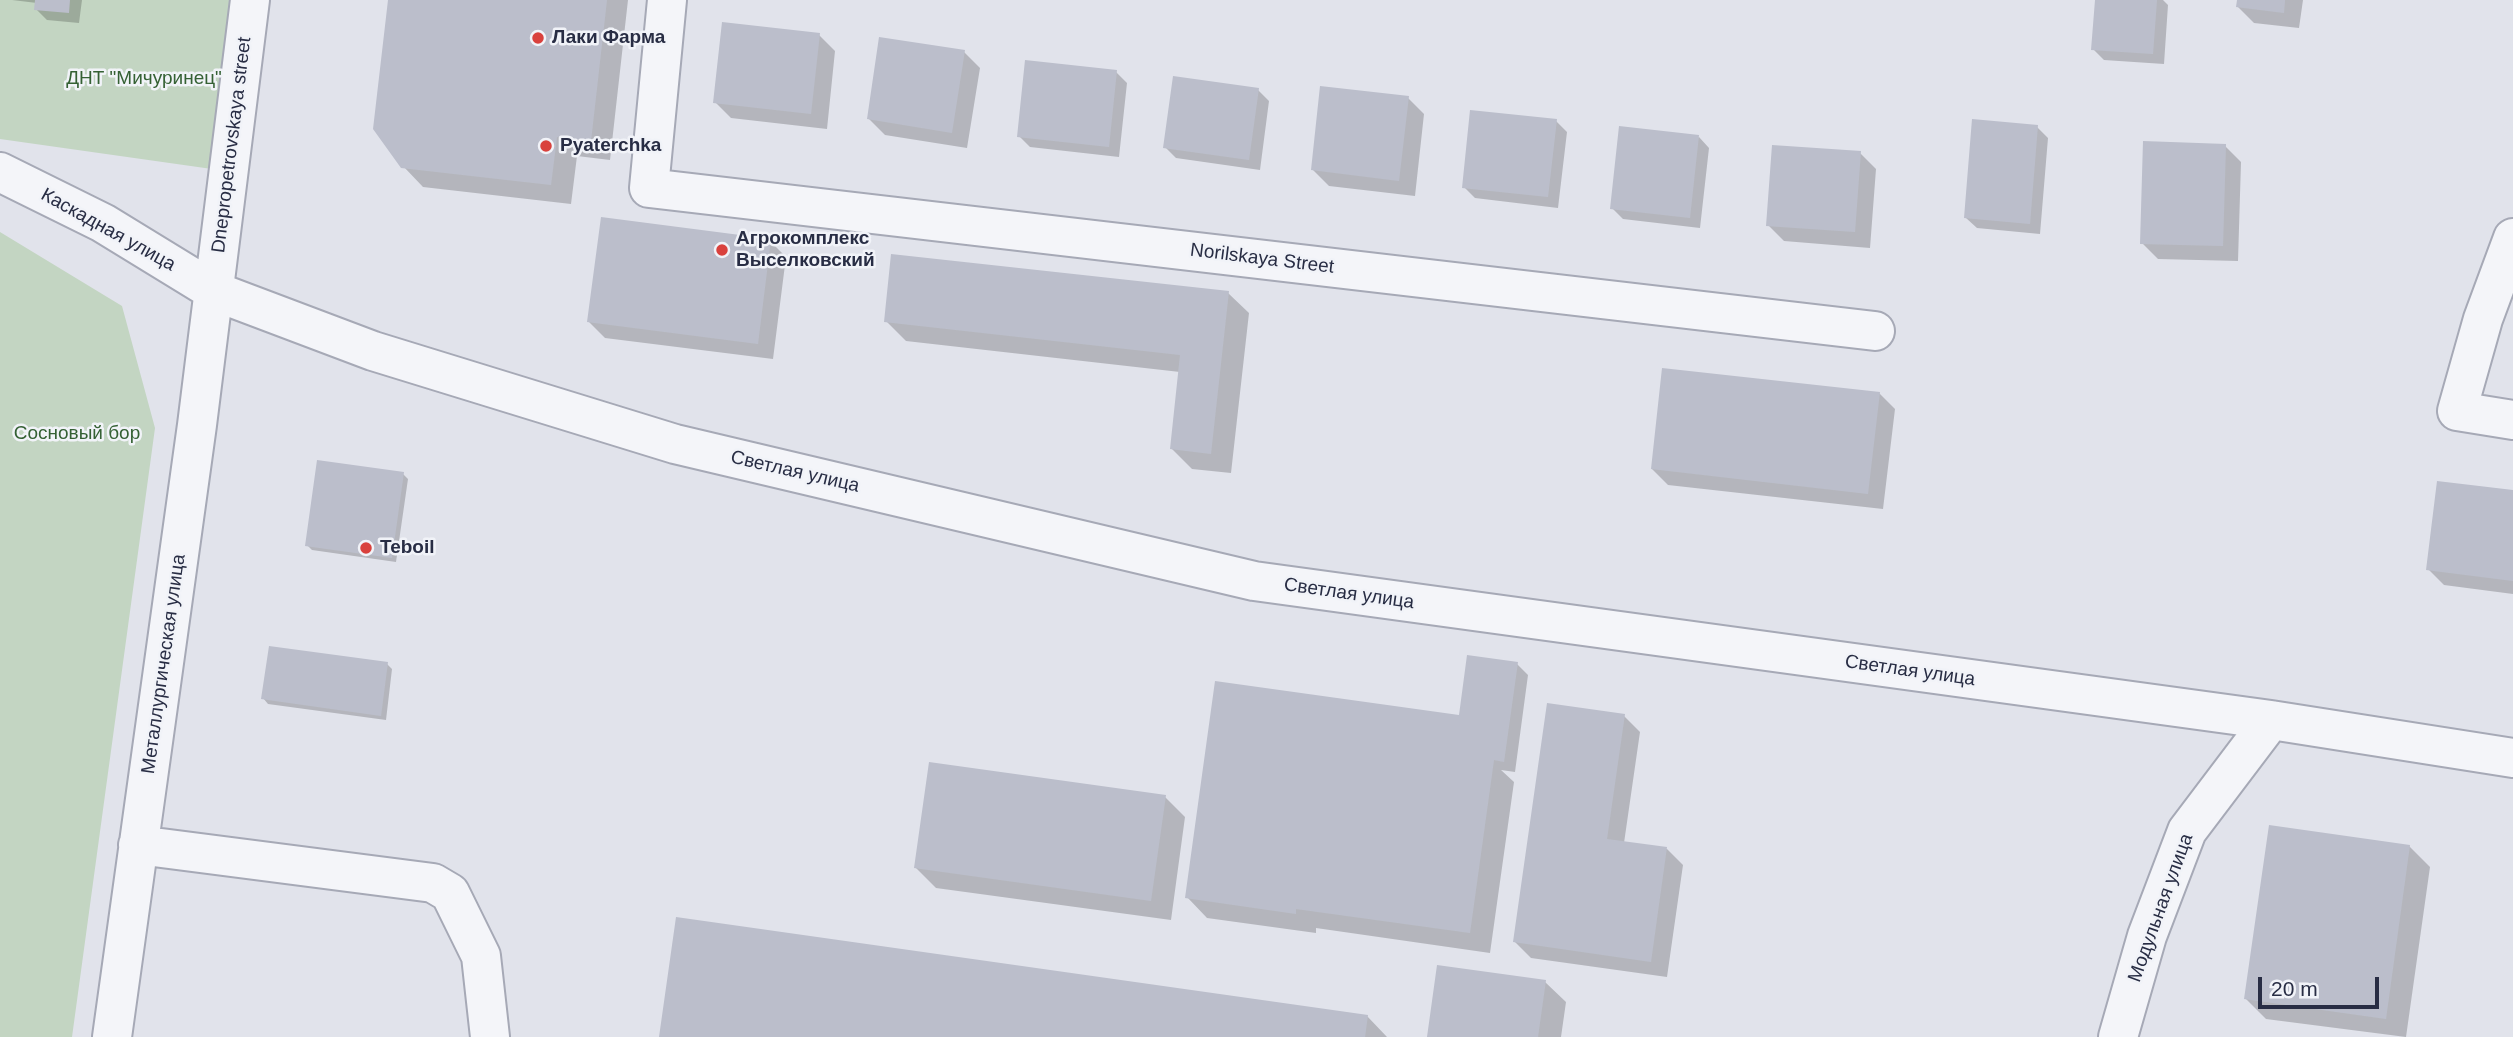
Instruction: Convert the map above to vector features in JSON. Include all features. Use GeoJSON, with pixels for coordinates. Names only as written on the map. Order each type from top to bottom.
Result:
{"type":"FeatureCollection","features":[{"type":"Feature","properties":{"kind":"street","name":"Dnepropetrovskaya street"},"geometry":{"type":"LineString","coordinates":[[214,291],[250,0]]}},
{"type":"Feature","properties":{"kind":"street","name":"Norilskaya Street"},"geometry":{"type":"LineString","coordinates":[[667,0],[649,188],[1875,331]]}},
{"type":"Feature","properties":{"kind":"street","name":"Каскадная улица"},"geometry":{"type":"LineString","coordinates":[[0,172],[103,223],[214,291]]}},
{"type":"Feature","properties":{"kind":"street"},"geometry":{"type":"LineString","coordinates":[[2513,238],[2483,319],[2457,411],[2513,421]]}},
{"type":"Feature","properties":{"kind":"street","name":"Светлая улица"},"geometry":{"type":"LineString","coordinates":[[214,291],[373,351],[675,444],[1254,581],[2271,720],[2513,758]]}},
{"type":"Feature","properties":{"kind":"street","name":"Металлургическая улица"},"geometry":{"type":"LineString","coordinates":[[112,1037],[214,291]]}},
{"type":"Feature","properties":{"kind":"street","name":"Модульная улица"},"geometry":{"type":"LineString","coordinates":[[2118,1037],[2147,936],[2187,831],[2271,720]]}},
{"type":"Feature","properties":{"kind":"street"},"geometry":{"type":"LineString","coordinates":[[138,845],[433,883],[450,893],[481,956],[490,1037]]}},
{"type":"Feature","properties":{"kind":"green space","name":"ДНТ \"Мичуринец\""},"geometry":{"type":"Polygon","coordinates":[[[0,0],[239,0],[219,170],[0,139],[0,0]]]}},
{"type":"Feature","properties":{"kind":"green space","name":"Сосновый бор"},"geometry":{"type":"Polygon","coordinates":[[[0,232],[122,306],[155,428],[72,1037],[0,1037],[0,232]]]}},
{"type":"Feature","properties":{"kind":"building"},"geometry":{"type":"Polygon","coordinates":[[[35,0],[70,0],[69,13],[34,10],[35,0]]]}},
{"type":"Feature","properties":{"kind":"building"},"geometry":{"type":"Polygon","coordinates":[[[388,0],[607,0],[591,141],[557,137],[551,185],[401,168],[373,129],[388,0]]]}},
{"type":"Feature","properties":{"kind":"building"},"geometry":{"type":"Polygon","coordinates":[[[2095,0],[2157,0],[2153,54],[2091,50],[2095,0]]]}},
{"type":"Feature","properties":{"kind":"building"},"geometry":{"type":"Polygon","coordinates":[[[2237,0],[2285,0],[2284,13],[2236,7],[2237,0]]]}},
{"type":"Feature","properties":{"kind":"building"},"geometry":{"type":"Polygon","coordinates":[[[722,22],[820,33],[811,114],[713,103],[722,22]]]}},
{"type":"Feature","properties":{"kind":"building"},"geometry":{"type":"Polygon","coordinates":[[[879,37],[965,50],[952,133],[867,119],[879,37]]]}},
{"type":"Feature","properties":{"kind":"building"},"geometry":{"type":"Polygon","coordinates":[[[1025,60],[1117,70],[1109,147],[1017,137],[1025,60]]]}},
{"type":"Feature","properties":{"kind":"building"},"geometry":{"type":"Polygon","coordinates":[[[1173,76],[1259,88],[1249,160],[1163,148],[1173,76]]]}},
{"type":"Feature","properties":{"kind":"building"},"geometry":{"type":"Polygon","coordinates":[[[1320,86],[1409,96],[1399,181],[1311,170],[1320,86]]]}},
{"type":"Feature","properties":{"kind":"building"},"geometry":{"type":"Polygon","coordinates":[[[1470,110],[1557,119],[1548,197],[1462,188],[1470,110]]]}},
{"type":"Feature","properties":{"kind":"building"},"geometry":{"type":"Polygon","coordinates":[[[1972,119],[2038,125],[2030,224],[1964,218],[1972,119]]]}},
{"type":"Feature","properties":{"kind":"building"},"geometry":{"type":"Polygon","coordinates":[[[1619,126],[1699,135],[1690,218],[1610,209],[1619,126]]]}},
{"type":"Feature","properties":{"kind":"building"},"geometry":{"type":"Polygon","coordinates":[[[2143,141],[2226,144],[2223,246],[2140,244],[2143,141]]]}},
{"type":"Feature","properties":{"kind":"building"},"geometry":{"type":"Polygon","coordinates":[[[1772,145],[1861,151],[1855,232],[1766,226],[1772,145]]]}},
{"type":"Feature","properties":{"kind":"building"},"geometry":{"type":"Polygon","coordinates":[[[601,217],[771,239],[758,344],[587,322],[601,217]]]}},
{"type":"Feature","properties":{"kind":"building"},"geometry":{"type":"Polygon","coordinates":[[[891,254],[1229,291],[1211,454],[1170,449],[1180,355],[884,322],[891,254]]]}},
{"type":"Feature","properties":{"kind":"building"},"geometry":{"type":"Polygon","coordinates":[[[1662,368],[1880,392],[1868,494],[1651,469],[1662,368]]]}},
{"type":"Feature","properties":{"kind":"building"},"geometry":{"type":"Polygon","coordinates":[[[317,460],[404,472],[392,558],[305,546],[317,460]]]}},
{"type":"Feature","properties":{"kind":"building"},"geometry":{"type":"Polygon","coordinates":[[[2437,481],[2513,490],[2513,581],[2426,570],[2437,481]]]}},
{"type":"Feature","properties":{"kind":"building"},"geometry":{"type":"Polygon","coordinates":[[[269,646],[388,662],[381,716],[261,699],[269,646]]]}},
{"type":"Feature","properties":{"kind":"building"},"geometry":{"type":"Polygon","coordinates":[[[1467,655],[1518,662],[1504,762],[1494,760],[1470,933],[1296,909],[1296,914],[1185,898],[1215,681],[1459,715],[1467,655]]]}},
{"type":"Feature","properties":{"kind":"building"},"geometry":{"type":"Polygon","coordinates":[[[1547,703],[1625,714],[1607,839],[1667,847],[1651,962],[1513,942],[1547,703]]]}},
{"type":"Feature","properties":{"kind":"building"},"geometry":{"type":"Polygon","coordinates":[[[929,762],[1166,795],[1151,901],[914,868],[929,762]]]}},
{"type":"Feature","properties":{"kind":"building"},"geometry":{"type":"Polygon","coordinates":[[[2269,825],[2410,845],[2386,1019],[2244,999],[2269,825]]]}},
{"type":"Feature","properties":{"kind":"building"},"geometry":{"type":"Polygon","coordinates":[[[676,917],[1368,1015],[1365,1037],[659,1037],[676,917]]]}},
{"type":"Feature","properties":{"kind":"building"},"geometry":{"type":"Polygon","coordinates":[[[1437,965],[1546,980],[1538,1037],[1427,1037],[1437,965]]]}},
{"type":"Feature","properties":{"kind":"place","name":"Лаки Фарма"},"geometry":{"type":"Point","coordinates":[538,38]}},
{"type":"Feature","properties":{"kind":"place","name":"Pyaterchka"},"geometry":{"type":"Point","coordinates":[546,146]}},
{"type":"Feature","properties":{"kind":"place","name":"Агрокомплекс Выселковский"},"geometry":{"type":"Point","coordinates":[722,250]}},
{"type":"Feature","properties":{"kind":"place","name":"Teboil"},"geometry":{"type":"Point","coordinates":[366,548]}}]}
